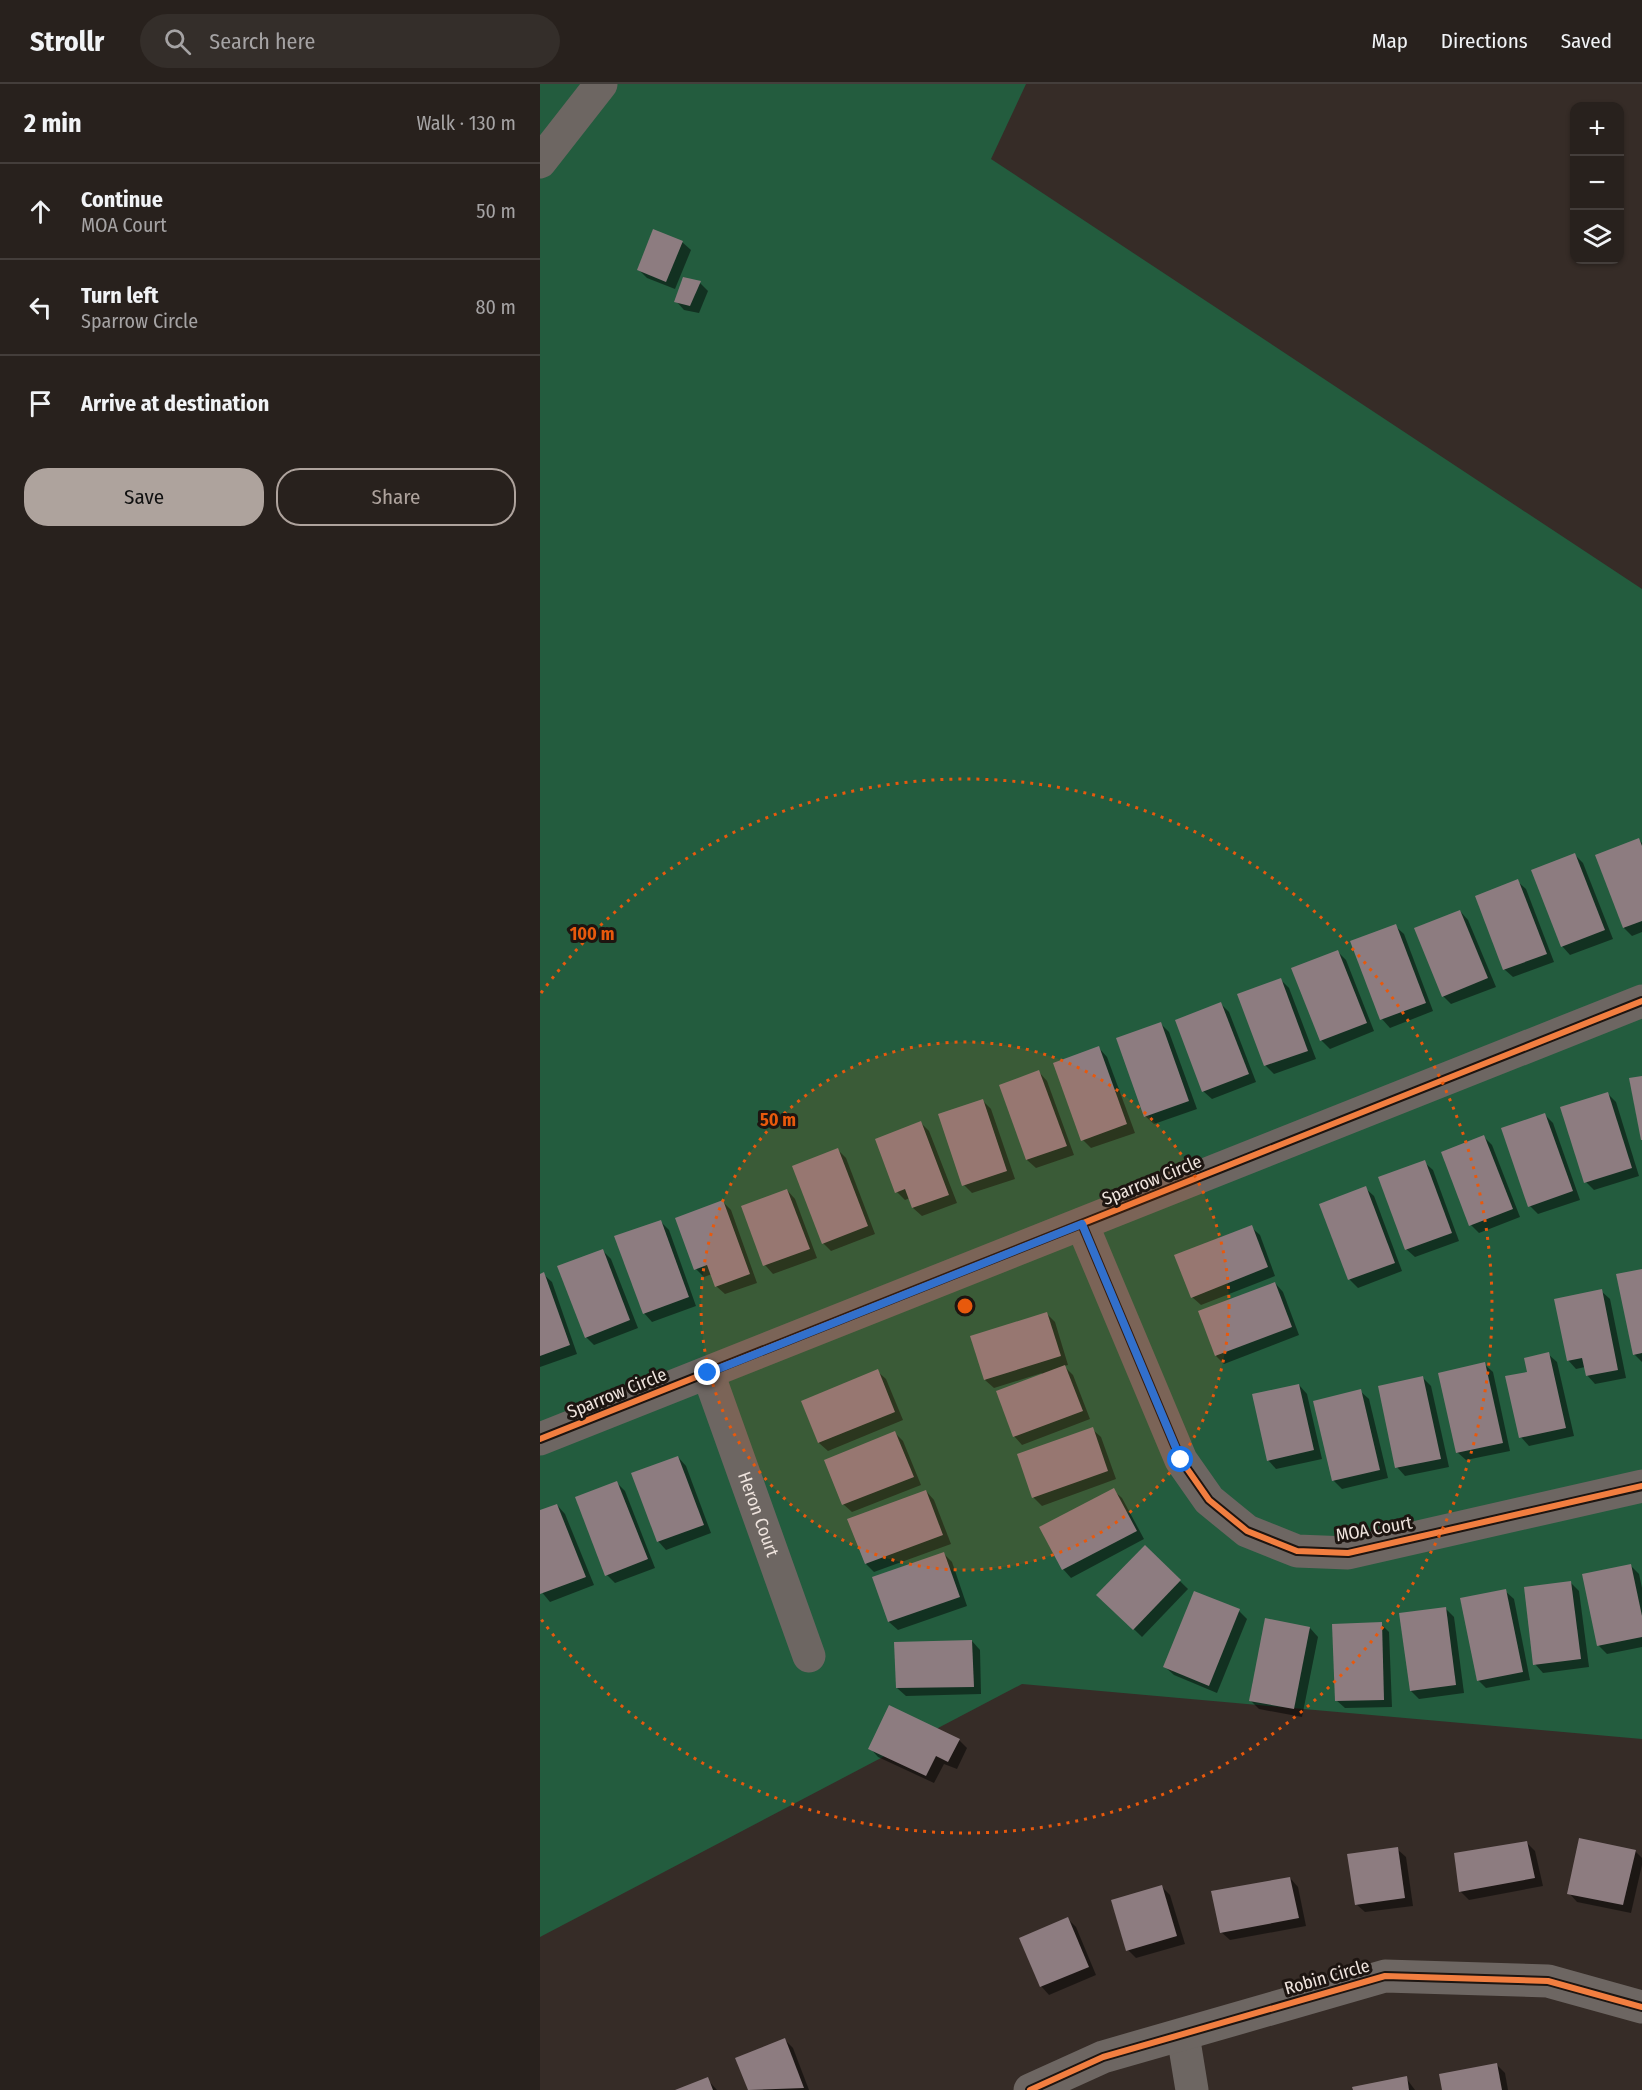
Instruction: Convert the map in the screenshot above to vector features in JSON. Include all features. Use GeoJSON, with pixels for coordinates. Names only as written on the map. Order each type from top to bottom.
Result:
{"type":"FeatureCollection","features":[{"type":"Feature","properties":{"kind":"street"},"geometry":{"type":"LineString","coordinates":[[540,162],[601,84]]}},
{"type":"Feature","properties":{"kind":"street","name":"Sparrow Circle"},"geometry":{"type":"LineString","coordinates":[[540,1439],[1642,1001]]}},
{"type":"Feature","properties":{"kind":"street","name":"MOA Court"},"geometry":{"type":"LineString","coordinates":[[1082,1224],[1181,1460],[1209,1500],[1247,1531],[1297,1551],[1348,1553],[1642,1486]]}},
{"type":"Feature","properties":{"kind":"street","name":"Heron Court"},"geometry":{"type":"LineString","coordinates":[[708,1373],[809,1656]]}},
{"type":"Feature","properties":{"kind":"street","name":"Robin Circle"},"geometry":{"type":"LineString","coordinates":[[1030,2090],[1103,2057],[1385,1976],[1548,1981],[1642,2007]]}},
{"type":"Feature","properties":{"kind":"street"},"geometry":{"type":"LineString","coordinates":[[1183,2035],[1192,2090]]}},
{"type":"Feature","properties":{"kind":"green space"},"geometry":{"type":"Polygon","coordinates":[[[540,84],[1026,84],[991,159],[1642,589],[1642,1739],[1022,1684],[540,1937],[540,84]]]}},
{"type":"Feature","properties":{"kind":"building"},"geometry":{"type":"Polygon","coordinates":[[[653,229],[683,241],[666,282],[637,270],[653,229]]]}},
{"type":"Feature","properties":{"kind":"building"},"geometry":{"type":"Polygon","coordinates":[[[683,277],[701,281],[690,306],[674,302],[683,277]]]}},
{"type":"Feature","properties":{"kind":"building"},"geometry":{"type":"Polygon","coordinates":[[[1639,838],[1642,846],[1642,921],[1623,928],[1595,855],[1639,838]]]}},
{"type":"Feature","properties":{"kind":"building"},"geometry":{"type":"Polygon","coordinates":[[[1575,853],[1605,930],[1561,947],[1531,870],[1575,853]]]}},
{"type":"Feature","properties":{"kind":"building"},"geometry":{"type":"Polygon","coordinates":[[[1518,879],[1547,954],[1503,970],[1475,896],[1518,879]]]}},
{"type":"Feature","properties":{"kind":"building"},"geometry":{"type":"Polygon","coordinates":[[[1460,910],[1488,978],[1442,997],[1414,928],[1460,910]]]}},
{"type":"Feature","properties":{"kind":"building"},"geometry":{"type":"Polygon","coordinates":[[[1396,924],[1426,1003],[1380,1020],[1350,941],[1396,924]]]}},
{"type":"Feature","properties":{"kind":"building"},"geometry":{"type":"Polygon","coordinates":[[[1338,950],[1367,1023],[1320,1041],[1291,968],[1338,950]]]}},
{"type":"Feature","properties":{"kind":"building"},"geometry":{"type":"Polygon","coordinates":[[[1281,978],[1308,1051],[1264,1066],[1237,994],[1281,978]]]}},
{"type":"Feature","properties":{"kind":"building"},"geometry":{"type":"Polygon","coordinates":[[[1221,1002],[1249,1074],[1202,1092],[1175,1020],[1221,1002]]]}},
{"type":"Feature","properties":{"kind":"building"},"geometry":{"type":"Polygon","coordinates":[[[1161,1022],[1189,1101],[1144,1117],[1116,1038],[1161,1022]]]}},
{"type":"Feature","properties":{"kind":"building"},"geometry":{"type":"Polygon","coordinates":[[[1099,1046],[1127,1124],[1081,1141],[1053,1063],[1099,1046]]]}},
{"type":"Feature","properties":{"kind":"building"},"geometry":{"type":"Polygon","coordinates":[[[1039,1070],[1067,1146],[1026,1160],[999,1085],[1039,1070]]]}},
{"type":"Feature","properties":{"kind":"building"},"geometry":{"type":"Polygon","coordinates":[[[1642,1076],[1642,1140],[1641,1140],[1629,1078],[1642,1076]]]}},
{"type":"Feature","properties":{"kind":"building"},"geometry":{"type":"Polygon","coordinates":[[[1608,1092],[1632,1168],[1584,1183],[1560,1107],[1608,1092]]]}},
{"type":"Feature","properties":{"kind":"building"},"geometry":{"type":"Polygon","coordinates":[[[983,1099],[1007,1171],[962,1186],[938,1114],[983,1099]]]}},
{"type":"Feature","properties":{"kind":"building"},"geometry":{"type":"Polygon","coordinates":[[[1545,1113],[1573,1191],[1528,1207],[1501,1128],[1545,1113]]]}},
{"type":"Feature","properties":{"kind":"building"},"geometry":{"type":"Polygon","coordinates":[[[921,1121],[949,1195],[912,1208],[905,1189],[895,1193],[875,1139],[921,1121]]]}},
{"type":"Feature","properties":{"kind":"building"},"geometry":{"type":"Polygon","coordinates":[[[1484,1135],[1513,1209],[1469,1226],[1441,1152],[1484,1135]]]}},
{"type":"Feature","properties":{"kind":"building"},"geometry":{"type":"Polygon","coordinates":[[[838,1148],[868,1226],[822,1244],[792,1166],[838,1148]]]}},
{"type":"Feature","properties":{"kind":"building"},"geometry":{"type":"Polygon","coordinates":[[[1425,1160],[1452,1233],[1405,1250],[1378,1177],[1425,1160]]]}},
{"type":"Feature","properties":{"kind":"building"},"geometry":{"type":"Polygon","coordinates":[[[1366,1186],[1395,1263],[1348,1280],[1319,1204],[1366,1186]]]}},
{"type":"Feature","properties":{"kind":"building"},"geometry":{"type":"Polygon","coordinates":[[[787,1189],[810,1249],[763,1266],[741,1206],[787,1189]]]}},
{"type":"Feature","properties":{"kind":"building"},"geometry":{"type":"Polygon","coordinates":[[[723,1200],[750,1274],[715,1287],[707,1265],[694,1270],[675,1218],[723,1200]]]}},
{"type":"Feature","properties":{"kind":"building"},"geometry":{"type":"Polygon","coordinates":[[[661,1220],[689,1297],[643,1314],[614,1236],[661,1220]]]}},
{"type":"Feature","properties":{"kind":"building"},"geometry":{"type":"Polygon","coordinates":[[[1252,1225],[1268,1267],[1191,1298],[1174,1255],[1252,1225]]]}},
{"type":"Feature","properties":{"kind":"building"},"geometry":{"type":"Polygon","coordinates":[[[603,1249],[630,1320],[585,1338],[557,1266],[603,1249]]]}},
{"type":"Feature","properties":{"kind":"building"},"geometry":{"type":"Polygon","coordinates":[[[1642,1269],[1642,1353],[1633,1355],[1616,1274],[1642,1269]]]}},
{"type":"Feature","properties":{"kind":"building"},"geometry":{"type":"Polygon","coordinates":[[[544,1272],[570,1345],[540,1356],[540,1274],[544,1272]]]}},
{"type":"Feature","properties":{"kind":"building"},"geometry":{"type":"Polygon","coordinates":[[[1275,1282],[1292,1327],[1215,1356],[1198,1311],[1275,1282]]]}},
{"type":"Feature","properties":{"kind":"building"},"geometry":{"type":"Polygon","coordinates":[[[1602,1289],[1618,1370],[1586,1376],[1582,1358],[1567,1361],[1554,1299],[1602,1289]]]}},
{"type":"Feature","properties":{"kind":"building"},"geometry":{"type":"Polygon","coordinates":[[[1047,1312],[1061,1356],[984,1380],[970,1336],[1047,1312]]]}},
{"type":"Feature","properties":{"kind":"building"},"geometry":{"type":"Polygon","coordinates":[[[1549,1352],[1566,1428],[1519,1438],[1505,1376],[1527,1372],[1524,1358],[1549,1352]]]}},
{"type":"Feature","properties":{"kind":"building"},"geometry":{"type":"Polygon","coordinates":[[[1485,1362],[1503,1443],[1456,1453],[1438,1373],[1485,1362]]]}},
{"type":"Feature","properties":{"kind":"building"},"geometry":{"type":"Polygon","coordinates":[[[1065,1365],[1083,1411],[1013,1437],[996,1391],[1065,1365]]]}},
{"type":"Feature","properties":{"kind":"building"},"geometry":{"type":"Polygon","coordinates":[[[878,1369],[895,1412],[818,1443],[801,1401],[878,1369]]]}},
{"type":"Feature","properties":{"kind":"building"},"geometry":{"type":"Polygon","coordinates":[[[1423,1376],[1441,1459],[1395,1468],[1378,1386],[1423,1376]]]}},
{"type":"Feature","properties":{"kind":"building"},"geometry":{"type":"Polygon","coordinates":[[[1299,1384],[1314,1450],[1267,1461],[1252,1394],[1299,1384]]]}},
{"type":"Feature","properties":{"kind":"building"},"geometry":{"type":"Polygon","coordinates":[[[1361,1389],[1380,1470],[1332,1481],[1313,1401],[1361,1389]]]}},
{"type":"Feature","properties":{"kind":"building"},"geometry":{"type":"Polygon","coordinates":[[[1093,1427],[1108,1471],[1032,1498],[1017,1454],[1093,1427]]]}},
{"type":"Feature","properties":{"kind":"building"},"geometry":{"type":"Polygon","coordinates":[[[895,1431],[914,1477],[842,1505],[824,1460],[895,1431]]]}},
{"type":"Feature","properties":{"kind":"building"},"geometry":{"type":"Polygon","coordinates":[[[678,1456],[704,1525],[657,1542],[631,1473],[678,1456]]]}},
{"type":"Feature","properties":{"kind":"building"},"geometry":{"type":"Polygon","coordinates":[[[617,1481],[648,1559],[605,1576],[575,1497],[617,1481]]]}},
{"type":"Feature","properties":{"kind":"building"},"geometry":{"type":"Polygon","coordinates":[[[1114,1488],[1137,1531],[1062,1570],[1039,1527],[1114,1488]]]}},
{"type":"Feature","properties":{"kind":"building"},"geometry":{"type":"Polygon","coordinates":[[[926,1490],[943,1535],[865,1564],[847,1519],[926,1490]]]}},
{"type":"Feature","properties":{"kind":"building"},"geometry":{"type":"Polygon","coordinates":[[[557,1504],[586,1577],[540,1594],[540,1510],[557,1504]]]}},
{"type":"Feature","properties":{"kind":"building"},"geometry":{"type":"Polygon","coordinates":[[[1145,1545],[1181,1580],[1133,1630],[1096,1595],[1145,1545]]]}},
{"type":"Feature","properties":{"kind":"building"},"geometry":{"type":"Polygon","coordinates":[[[944,1552],[960,1597],[888,1622],[872,1577],[944,1552]]]}},
{"type":"Feature","properties":{"kind":"building"},"geometry":{"type":"Polygon","coordinates":[[[1631,1564],[1642,1616],[1642,1637],[1597,1646],[1582,1574],[1631,1564]]]}},
{"type":"Feature","properties":{"kind":"building"},"geometry":{"type":"Polygon","coordinates":[[[1571,1581],[1581,1659],[1533,1665],[1524,1587],[1571,1581]]]}},
{"type":"Feature","properties":{"kind":"building"},"geometry":{"type":"Polygon","coordinates":[[[1506,1589],[1523,1672],[1477,1681],[1460,1598],[1506,1589]]]}},
{"type":"Feature","properties":{"kind":"building"},"geometry":{"type":"Polygon","coordinates":[[[1194,1591],[1240,1609],[1209,1686],[1163,1667],[1194,1591]]]}},
{"type":"Feature","properties":{"kind":"building"},"geometry":{"type":"Polygon","coordinates":[[[1446,1607],[1456,1685],[1410,1691],[1399,1613],[1446,1607]]]}},
{"type":"Feature","properties":{"kind":"building"},"geometry":{"type":"Polygon","coordinates":[[[1265,1618],[1310,1627],[1294,1709],[1249,1701],[1265,1618]]]}},
{"type":"Feature","properties":{"kind":"building"},"geometry":{"type":"Polygon","coordinates":[[[1382,1622],[1384,1700],[1335,1701],[1332,1624],[1382,1622]]]}},
{"type":"Feature","properties":{"kind":"building"},"geometry":{"type":"Polygon","coordinates":[[[972,1640],[974,1687],[896,1688],[894,1642],[972,1640]]]}},
{"type":"Feature","properties":{"kind":"building"},"geometry":{"type":"Polygon","coordinates":[[[889,1705],[960,1739],[948,1762],[936,1756],[926,1776],[868,1749],[889,1705]]]}},
{"type":"Feature","properties":{"kind":"building"},"geometry":{"type":"Polygon","coordinates":[[[1579,1838],[1636,1850],[1623,1905],[1567,1894],[1579,1838]]]}},
{"type":"Feature","properties":{"kind":"building"},"geometry":{"type":"Polygon","coordinates":[[[1527,1841],[1535,1878],[1459,1892],[1454,1853],[1527,1841]]]}},
{"type":"Feature","properties":{"kind":"building"},"geometry":{"type":"Polygon","coordinates":[[[1398,1847],[1405,1898],[1355,1905],[1347,1854],[1398,1847]]]}},
{"type":"Feature","properties":{"kind":"building"},"geometry":{"type":"Polygon","coordinates":[[[1290,1877],[1299,1918],[1220,1933],[1211,1891],[1290,1877]]]}},
{"type":"Feature","properties":{"kind":"building"},"geometry":{"type":"Polygon","coordinates":[[[1162,1885],[1177,1936],[1126,1951],[1111,1900],[1162,1885]]]}},
{"type":"Feature","properties":{"kind":"building"},"geometry":{"type":"Polygon","coordinates":[[[1068,1917],[1089,1967],[1040,1987],[1019,1938],[1068,1917]]]}},
{"type":"Feature","properties":{"kind":"building"},"geometry":{"type":"Polygon","coordinates":[[[785,2038],[804,2088],[748,2090],[735,2058],[785,2038]]]}},
{"type":"Feature","properties":{"kind":"building"},"geometry":{"type":"Polygon","coordinates":[[[1497,2063],[1502,2090],[1442,2090],[1439,2074],[1497,2063]]]}},
{"type":"Feature","properties":{"kind":"building"},"geometry":{"type":"Polygon","coordinates":[[[1407,2076],[1409,2090],[1353,2090],[1352,2087],[1407,2076]]]}},
{"type":"Feature","properties":{"kind":"building"},"geometry":{"type":"Polygon","coordinates":[[[708,2077],[713,2090],[675,2090],[708,2077]]]}},
{"type":"Feature","properties":{"kind":"cycle path"},"geometry":{"type":"LineString","coordinates":[[540,1439],[1642,1001]]}},
{"type":"Feature","properties":{"kind":"cycle path"},"geometry":{"type":"LineString","coordinates":[[1082,1224],[1181,1460],[1209,1500],[1247,1531],[1297,1551],[1348,1553],[1642,1486]]}},
{"type":"Feature","properties":{"kind":"cycle path"},"geometry":{"type":"LineString","coordinates":[[1030,2090],[1103,2057],[1385,1976],[1548,1981],[1642,2007]]}},
{"type":"Feature","properties":{"kind":"route"},"geometry":{"type":"LineString","coordinates":[[708,1373],[1082,1224],[1181,1460]]}}]}
